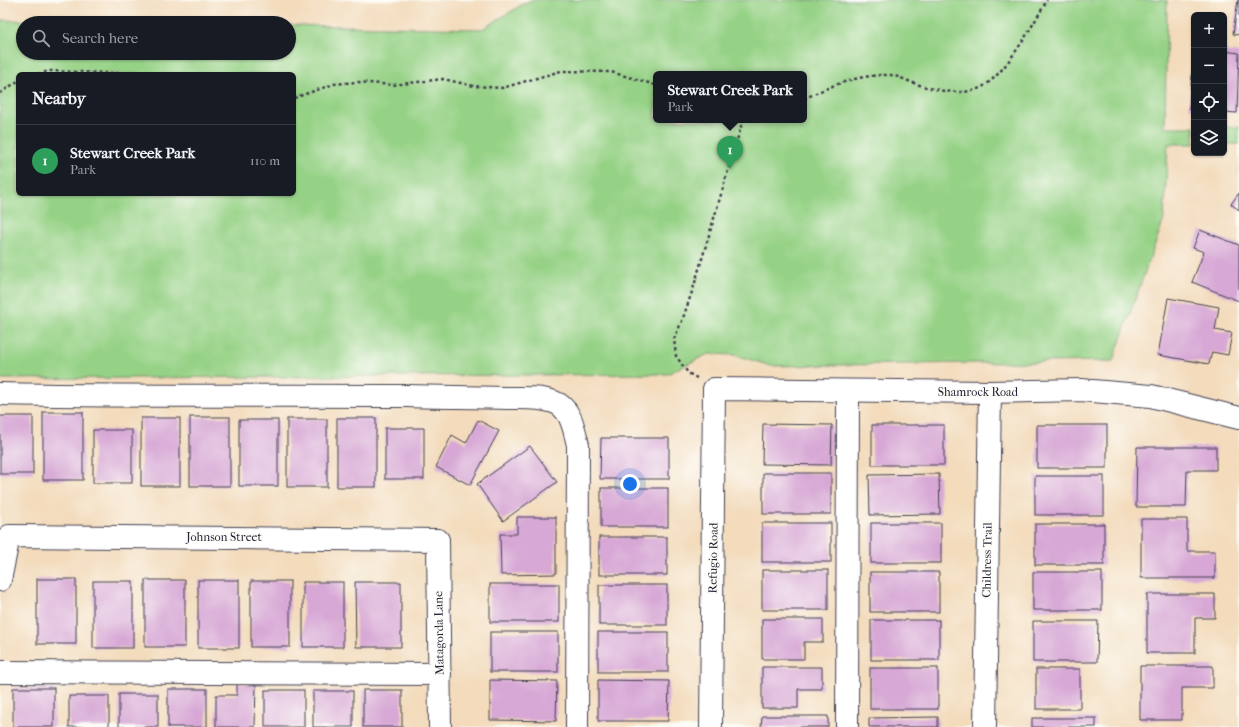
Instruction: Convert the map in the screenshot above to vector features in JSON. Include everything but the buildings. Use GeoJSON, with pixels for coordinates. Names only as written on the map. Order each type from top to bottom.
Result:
{"type":"FeatureCollection","features":[{"type":"Feature","properties":{"kind":"street","name":"Shamrock Road"},"geometry":{"type":"LineString","coordinates":[[714,389],[990,392],[1081,390],[1151,396],[1239,418]]}},
{"type":"Feature","properties":{"kind":"street","name":"Refugio Road"},"geometry":{"type":"LineString","coordinates":[[712,727],[714,389]]}},
{"type":"Feature","properties":{"kind":"street"},"geometry":{"type":"LineString","coordinates":[[847,727],[848,391]]}},
{"type":"Feature","properties":{"kind":"street","name":"Childress Trail"},"geometry":{"type":"LineString","coordinates":[[985,727],[990,392]]}},
{"type":"Feature","properties":{"kind":"street"},"geometry":{"type":"LineString","coordinates":[[0,394],[139,397],[279,395],[494,397],[542,399],[555,402],[564,409],[570,418],[578,445],[577,727]]}},
{"type":"Feature","properties":{"kind":"street","name":"Johnson Street"},"geometry":{"type":"LineString","coordinates":[[0,580],[9,536],[438,540]]}},
{"type":"Feature","properties":{"kind":"street","name":"Matagorda Lane"},"geometry":{"type":"LineString","coordinates":[[438,540],[440,727]]}},
{"type":"Feature","properties":{"kind":"street"},"geometry":{"type":"LineString","coordinates":[[0,672],[440,674]]}},
{"type":"Feature","properties":{"kind":"path"},"geometry":{"type":"LineString","coordinates":[[807,98],[851,79],[892,75],[928,88],[955,92],[982,87],[996,76],[1027,33],[1047,0]]}},
{"type":"Feature","properties":{"kind":"path"},"geometry":{"type":"LineString","coordinates":[[296,97],[334,84],[358,82],[393,85],[443,79],[474,86],[502,88],[561,71],[611,72],[653,84]]}},
{"type":"Feature","properties":{"kind":"path"},"geometry":{"type":"LineString","coordinates":[[45,72],[79,72]]}},
{"type":"Feature","properties":{"kind":"path"},"geometry":{"type":"LineString","coordinates":[[0,93],[16,82]]}},
{"type":"Feature","properties":{"kind":"path"},"geometry":{"type":"LineString","coordinates":[[714,389],[688,373],[676,356],[674,339],[694,286],[742,123]]}},
{"type":"Feature","properties":{"kind":"green space"},"geometry":{"type":"Polygon","coordinates":[[[530,0],[1167,0],[1165,127],[1191,127],[1191,144],[1168,144],[1164,219],[1113,361],[771,366],[735,355],[708,354],[667,374],[0,379],[0,20],[16,20],[16,60],[296,60],[296,25],[482,29],[530,0]]]}},
{"type":"Feature","properties":{"kind":"green space"},"geometry":{"type":"Polygon","coordinates":[[[1227,127],[1239,127],[1239,144],[1227,144],[1227,127]]]}},
{"type":"Feature","properties":{"kind":"place","name":"Stewart Creek Park"},"geometry":{"type":"Point","coordinates":[730,169]}}]}
